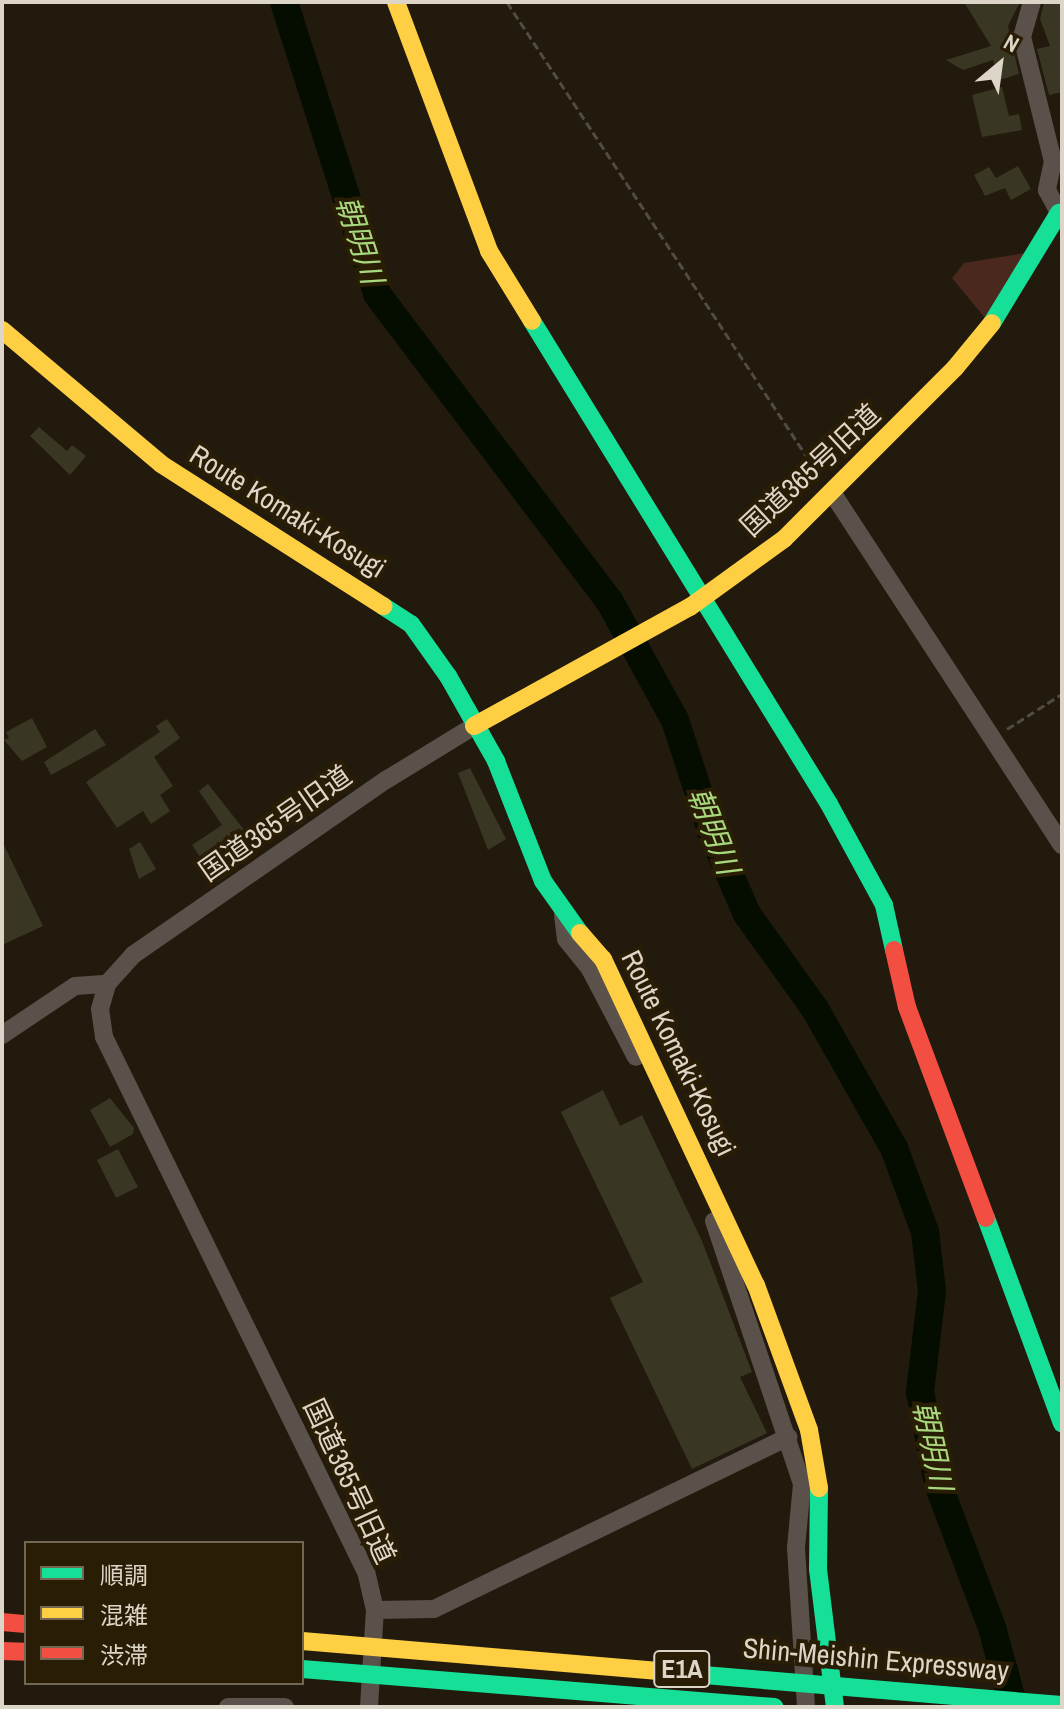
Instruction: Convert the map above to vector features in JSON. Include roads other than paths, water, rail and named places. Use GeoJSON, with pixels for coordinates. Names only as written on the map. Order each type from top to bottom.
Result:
{"type":"FeatureCollection","features":[{"type":"Feature","properties":{"kind":"main road"},"geometry":{"type":"LineString","coordinates":[[396,2],[489,251],[696,604],[829,804],[884,905],[907,1007],[1062,1423]]}},
{"type":"Feature","properties":{"kind":"main road","name":"国道365号旧道"},"geometry":{"type":"LineString","coordinates":[[479,723],[696,604],[784,539],[833,494],[955,368],[1010,300],[1060,210]]}},
{"type":"Feature","properties":{"kind":"main road","name":"Route Komaki-Kosugi"},"geometry":{"type":"LineString","coordinates":[[2,330],[172,472],[411,624],[479,723],[543,881],[563,915],[603,959],[720,1200],[809,1430],[822,1509],[818,1569],[835,1707]]}},
{"type":"Feature","properties":{"kind":"main road"},"geometry":{"type":"LineString","coordinates":[[2,1622],[24,1624]]}},
{"type":"Feature","properties":{"kind":"main road","name":"Shin-Meishin Expressway"},"geometry":{"type":"LineString","coordinates":[[304,1641],[1062,1705]]}},
{"type":"Feature","properties":{"kind":"main road"},"geometry":{"type":"LineString","coordinates":[[2,1651],[24,1652]]}},
{"type":"Feature","properties":{"kind":"main road","name":"Shin-Meishin Expressway"},"geometry":{"type":"LineString","coordinates":[[304,1669],[774,1707]]}},
{"type":"Feature","properties":{"kind":"street"},"geometry":{"type":"LineString","coordinates":[[1032,2],[1022,37],[1053,161],[1047,190],[1060,210]]}},
{"type":"Feature","properties":{"kind":"street"},"geometry":{"type":"LineString","coordinates":[[833,494],[1062,845]]}},
{"type":"Feature","properties":{"kind":"street","name":"国道365号旧道"},"geometry":{"type":"LineString","coordinates":[[369,1707],[375,1610],[366,1572],[104,1037],[100,1009],[107,984],[133,955],[386,780],[479,723]]}},
{"type":"Feature","properties":{"kind":"street"},"geometry":{"type":"LineString","coordinates":[[563,915],[566,939],[597,982],[717,1228],[789,1437],[802,1484],[796,1548],[806,1707]]}},
{"type":"Feature","properties":{"kind":"street"},"geometry":{"type":"LineString","coordinates":[[2,1035],[75,986],[107,984]]}},
{"type":"Feature","properties":{"kind":"street"},"geometry":{"type":"LineString","coordinates":[[375,1610],[434,1609],[789,1437]]}},
{"type":"Feature","properties":{"kind":"street"},"geometry":{"type":"LineString","coordinates":[[228,1707],[285,1707]]}},
{"type":"Feature","properties":{"kind":"waterway","name":"朝明川"},"geometry":{"type":"LineString","coordinates":[[284,2],[377,294],[610,602],[675,720],[711,831],[747,914],[815,1009],[894,1148],[925,1232],[932,1291],[920,1392],[938,1484],[992,1628],[1014,1707]]}}]}
